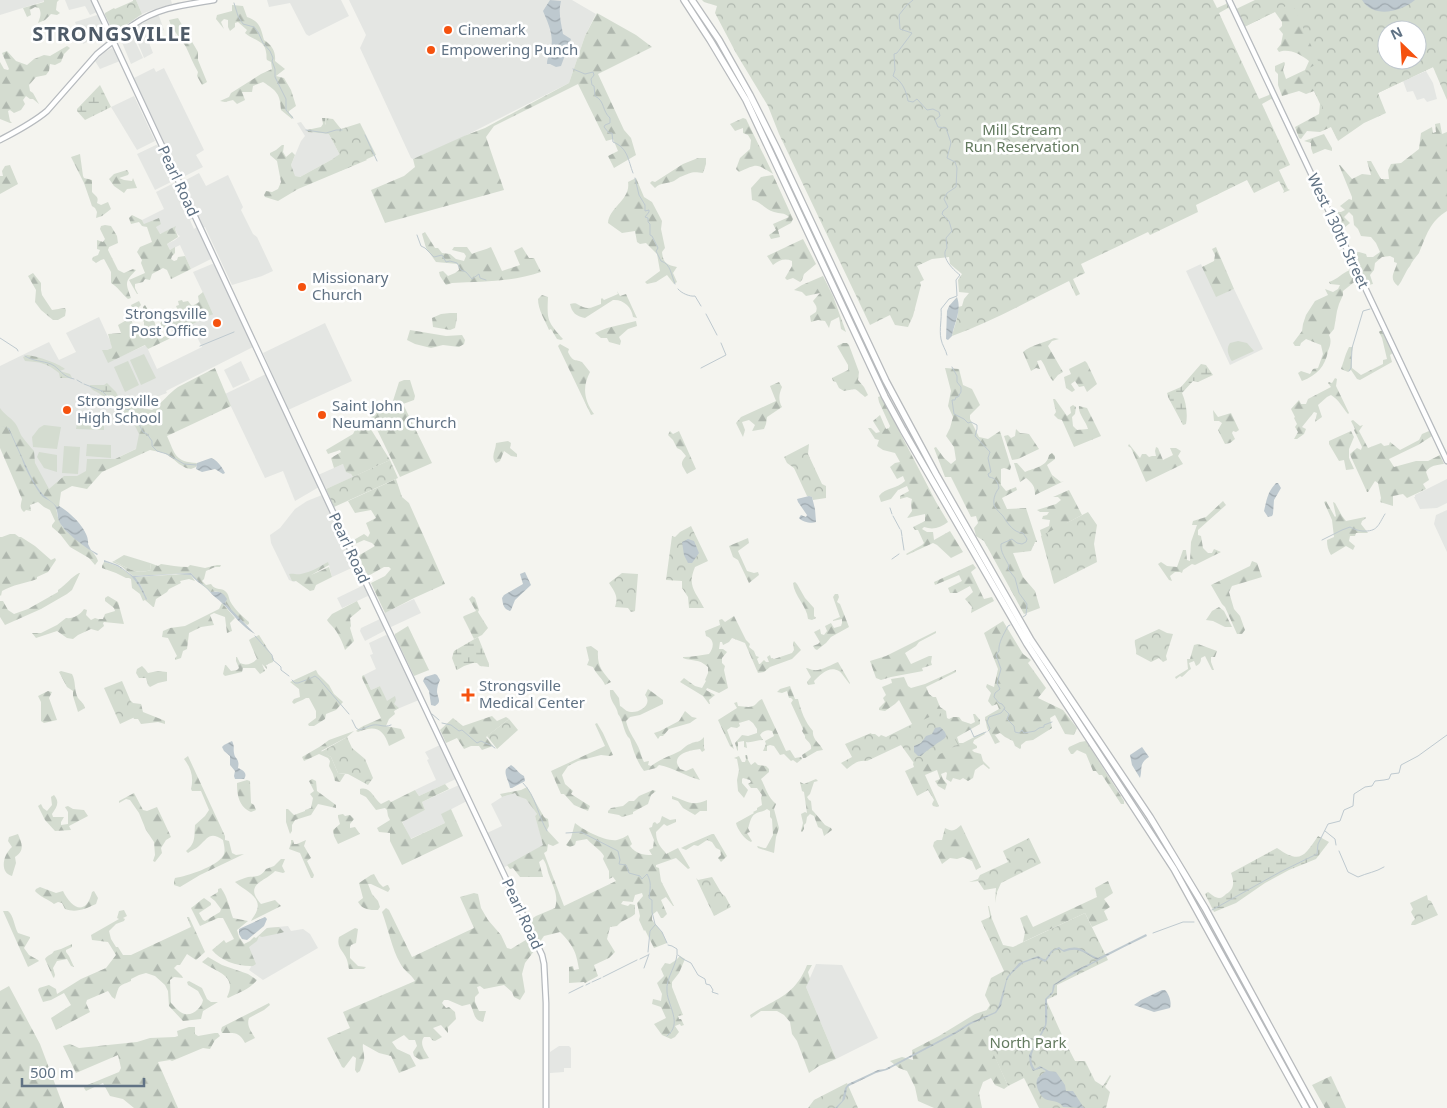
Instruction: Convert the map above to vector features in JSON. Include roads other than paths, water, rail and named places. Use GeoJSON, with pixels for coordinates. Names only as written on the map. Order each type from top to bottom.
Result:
{"type":"FeatureCollection","features":[{"type":"Feature","properties":{"kind":"highway"},"geometry":{"type":"LineString","coordinates":[[684,0],[750,107],[885,397],[903,430],[1027,644],[1174,869],[1306,1108]]}},
{"type":"Feature","properties":{"kind":"highway"},"geometry":{"type":"LineString","coordinates":[[692,0],[719,40],[752,100],[793,182],[886,381],[936,474],[1031,640],[1150,817],[1205,908],[1314,1108]]}},
{"type":"Feature","properties":{"kind":"main road","name":"Pearl Road"},"geometry":{"type":"LineString","coordinates":[[94,0],[362,576],[542,955],[546,999],[546,1108]]}},
{"type":"Feature","properties":{"kind":"main road"},"geometry":{"type":"LineString","coordinates":[[0,140],[39,118],[47,111],[96,56],[109,47],[127,28],[158,11],[214,0]]}},
{"type":"Feature","properties":{"kind":"main road","name":"West 130th Street"},"geometry":{"type":"LineString","coordinates":[[1229,0],[1447,461]]}},
{"type":"Feature","properties":{"kind":"main road"},"geometry":{"type":"LineString","coordinates":[[106,26],[115,32],[127,28]]}},
{"type":"Feature","properties":{"kind":"water"},"geometry":{"type":"Polygon","coordinates":[[[550,0],[561,1],[560,13],[563,34],[571,39],[561,66],[556,67],[547,64],[552,38],[543,11],[550,0]]]}},
{"type":"Feature","properties":{"kind":"water"},"geometry":{"type":"Polygon","coordinates":[[[1362,0],[1415,0],[1402,8],[1380,12],[1367,6],[1362,0]]]}},
{"type":"Feature","properties":{"kind":"water"},"geometry":{"type":"Polygon","coordinates":[[[957,297],[958,312],[952,336],[948,340],[946,339],[947,311],[957,297]]]}},
{"type":"Feature","properties":{"kind":"water"},"geometry":{"type":"Polygon","coordinates":[[[0,426],[9,428],[40,491],[57,507],[59,506],[74,517],[86,533],[91,550],[97,555],[76,540],[62,526],[55,506],[37,490],[8,428],[0,426]]]}},
{"type":"Feature","properties":{"kind":"water"},"geometry":{"type":"Polygon","coordinates":[[[211,458],[219,464],[225,473],[223,474],[215,469],[202,472],[196,469],[197,463],[211,458]]]}},
{"type":"Feature","properties":{"kind":"water"},"geometry":{"type":"Polygon","coordinates":[[[1276,483],[1281,488],[1274,500],[1273,514],[1268,517],[1264,511],[1269,493],[1276,483]]]}},
{"type":"Feature","properties":{"kind":"water"},"geometry":{"type":"Polygon","coordinates":[[[812,497],[815,509],[816,522],[814,523],[805,522],[799,518],[801,515],[806,517],[807,515],[797,499],[812,497]]]}},
{"type":"Feature","properties":{"kind":"water"},"geometry":{"type":"Polygon","coordinates":[[[688,539],[694,541],[699,553],[692,563],[688,563],[684,555],[682,542],[688,539]]]}},
{"type":"Feature","properties":{"kind":"water"},"geometry":{"type":"Polygon","coordinates":[[[104,560],[118,565],[133,576],[191,573],[211,592],[222,593],[227,599],[225,603],[255,634],[191,575],[176,574],[135,577],[141,586],[146,600],[139,586],[130,575],[112,564],[104,562],[104,560]]]}},
{"type":"Feature","properties":{"kind":"water"},"geometry":{"type":"Polygon","coordinates":[[[525,572],[531,585],[515,600],[510,611],[504,606],[502,598],[523,584],[520,574],[525,572]]]}},
{"type":"Feature","properties":{"kind":"water"},"geometry":{"type":"Polygon","coordinates":[[[435,674],[440,680],[437,691],[439,702],[435,706],[431,705],[429,691],[423,681],[425,677],[435,674]]]}},
{"type":"Feature","properties":{"kind":"water"},"geometry":{"type":"Polygon","coordinates":[[[940,727],[946,734],[945,738],[921,756],[918,756],[914,752],[914,746],[921,743],[926,736],[932,734],[935,728],[940,727]]]}},
{"type":"Feature","properties":{"kind":"water"},"geometry":{"type":"Polygon","coordinates":[[[232,741],[238,761],[238,768],[245,773],[244,779],[235,779],[235,771],[230,765],[230,756],[222,747],[232,741]]]}},
{"type":"Feature","properties":{"kind":"water"},"geometry":{"type":"Polygon","coordinates":[[[1142,747],[1149,757],[1142,764],[1140,778],[1132,765],[1130,755],[1142,747]]]}},
{"type":"Feature","properties":{"kind":"water"},"geometry":{"type":"Polygon","coordinates":[[[511,765],[524,776],[525,781],[510,788],[506,769],[511,765]]]}},
{"type":"Feature","properties":{"kind":"water"},"geometry":{"type":"Polygon","coordinates":[[[265,917],[267,919],[264,926],[247,940],[242,939],[239,929],[265,917]]]}},
{"type":"Feature","properties":{"kind":"water"},"geometry":{"type":"Polygon","coordinates":[[[1146,934],[1147,936],[1100,959],[1055,985],[1053,993],[1047,999],[1047,1024],[1032,1053],[1032,1064],[1035,1069],[1040,1066],[1049,1071],[1056,1072],[1065,1085],[1066,1091],[1073,1091],[1084,1108],[1063,1107],[1057,1102],[1043,1098],[1038,1091],[1037,1080],[1046,1071],[1041,1068],[1033,1071],[1030,1065],[1029,1055],[1045,1025],[1045,999],[1052,992],[1053,985],[1074,971],[1097,960],[1078,950],[1064,952],[1059,949],[1053,951],[1045,962],[1037,958],[1023,963],[1010,975],[1001,1006],[996,1013],[971,1024],[887,1070],[876,1073],[849,1086],[845,1099],[835,1108],[842,1101],[848,1084],[878,1070],[885,1069],[969,1023],[995,1012],[998,1008],[1007,977],[1019,963],[1038,956],[1045,960],[1051,951],[1059,947],[1063,950],[1074,947],[1082,949],[1098,958],[1146,934]]]}},
{"type":"Feature","properties":{"kind":"water"},"geometry":{"type":"Polygon","coordinates":[[[1165,990],[1169,996],[1170,1008],[1154,1012],[1134,1005],[1141,1000],[1165,990]]]}},
{"type":"Feature","properties":{"kind":"waterway"},"geometry":{"type":"LineString","coordinates":[[913,0],[899,15],[900,29],[912,33],[897,53],[894,54],[895,70],[893,76],[904,87],[908,101],[913,102],[917,99],[927,110],[933,109],[939,112],[940,116],[935,120],[938,127],[946,128],[951,143],[947,158],[955,162],[957,168],[956,187],[947,193],[944,199],[948,207],[942,214],[949,221],[952,231],[946,238],[947,248],[945,255],[951,266],[960,275],[956,280],[957,296],[949,299],[941,309],[940,335],[947,355]]}},
{"type":"Feature","properties":{"kind":"waterway"},"geometry":{"type":"LineString","coordinates":[[234,3],[243,24],[254,27],[270,51],[273,58],[275,77],[286,99],[286,110],[293,118]]}},
{"type":"Feature","properties":{"kind":"waterway"},"geometry":{"type":"LineString","coordinates":[[573,69],[585,74],[593,72],[594,75],[591,79],[595,96],[610,118],[610,123],[604,127],[609,133],[612,133],[613,142],[625,151],[633,173]]}},
{"type":"Feature","properties":{"kind":"waterway"},"geometry":{"type":"LineString","coordinates":[[306,130],[326,133],[342,130]]}},
{"type":"Feature","properties":{"kind":"waterway"},"geometry":{"type":"LineString","coordinates":[[365,135],[377,161]]}},
{"type":"Feature","properties":{"kind":"waterway"},"geometry":{"type":"LineString","coordinates":[[635,178],[639,195],[645,205],[645,211],[649,210],[645,217],[648,218],[650,235],[658,248],[656,251],[661,261],[669,267],[675,284]]}},
{"type":"Feature","properties":{"kind":"waterway"},"geometry":{"type":"LineString","coordinates":[[417,235],[421,246],[434,257],[442,255],[446,262],[457,263],[461,270],[466,272],[472,279],[479,274],[480,278],[486,280]]}},
{"type":"Feature","properties":{"kind":"waterway"},"geometry":{"type":"LineString","coordinates":[[678,289],[681,292],[695,296],[701,306]]}},
{"type":"Feature","properties":{"kind":"waterway"},"geometry":{"type":"LineString","coordinates":[[1349,371],[1351,368],[1352,348],[1363,311],[1370,309]]}},
{"type":"Feature","properties":{"kind":"waterway"},"geometry":{"type":"LineString","coordinates":[[706,314],[717,335]]}},
{"type":"Feature","properties":{"kind":"waterway"},"geometry":{"type":"LineString","coordinates":[[200,346],[234,332]]}},
{"type":"Feature","properties":{"kind":"waterway"},"geometry":{"type":"LineString","coordinates":[[0,338],[18,351]]}},
{"type":"Feature","properties":{"kind":"waterway"},"geometry":{"type":"LineString","coordinates":[[701,368],[726,355],[721,343]]}},
{"type":"Feature","properties":{"kind":"waterway"},"geometry":{"type":"LineString","coordinates":[[25,356],[51,364],[74,379]]}},
{"type":"Feature","properties":{"kind":"waterway"},"geometry":{"type":"LineString","coordinates":[[952,367],[957,376],[957,382],[961,387],[958,397],[952,400],[954,414],[968,423],[971,422],[977,425],[975,436],[990,452],[988,458],[991,472],[988,474],[989,477],[995,479],[999,486],[995,495],[994,505],[1007,522],[1017,531],[1023,533],[1027,539],[1022,544],[1012,539],[1001,544],[1002,553],[1009,566],[1008,569],[1015,578],[1019,593],[1027,604],[1026,615],[1023,617]]}},
{"type":"Feature","properties":{"kind":"waterway"},"geometry":{"type":"LineString","coordinates":[[77,380],[82,383]]}},
{"type":"Feature","properties":{"kind":"waterway"},"geometry":{"type":"LineString","coordinates":[[84,384],[102,391],[113,402]]}},
{"type":"Feature","properties":{"kind":"waterway"},"geometry":{"type":"LineString","coordinates":[[118,407],[130,410],[157,451],[167,454],[184,464],[197,465]]}},
{"type":"Feature","properties":{"kind":"waterway"},"geometry":{"type":"LineString","coordinates":[[890,508],[892,514]]}},
{"type":"Feature","properties":{"kind":"waterway"},"geometry":{"type":"LineString","coordinates":[[1322,540],[1350,527],[1362,531],[1374,529],[1385,514]]}},
{"type":"Feature","properties":{"kind":"waterway"},"geometry":{"type":"LineString","coordinates":[[893,516],[900,529]]}},
{"type":"Feature","properties":{"kind":"waterway"},"geometry":{"type":"LineString","coordinates":[[901,530],[902,536]]}},
{"type":"Feature","properties":{"kind":"waterway"},"geometry":{"type":"LineString","coordinates":[[902,537],[904,550]]}},
{"type":"Feature","properties":{"kind":"waterway"},"geometry":{"type":"LineString","coordinates":[[892,559],[899,554]]}},
{"type":"Feature","properties":{"kind":"waterway"},"geometry":{"type":"LineString","coordinates":[[988,731],[990,729],[987,722],[989,717],[1001,713],[1005,708],[994,697],[995,693],[1000,689],[997,683],[1001,669],[996,655],[1002,638],[1010,625]]}},
{"type":"Feature","properties":{"kind":"waterway"},"geometry":{"type":"LineString","coordinates":[[255,636],[272,655],[273,660],[281,667],[281,670],[289,676]]}},
{"type":"Feature","properties":{"kind":"waterway"},"geometry":{"type":"LineString","coordinates":[[309,679],[315,676],[319,679],[349,714]]}},
{"type":"Feature","properties":{"kind":"waterway"},"geometry":{"type":"LineString","coordinates":[[292,680],[295,683],[306,680]]}},
{"type":"Feature","properties":{"kind":"waterway"},"geometry":{"type":"LineString","coordinates":[[1004,709],[1009,714],[1007,719],[1014,726],[1015,732],[1019,733],[1022,730],[1024,733],[1035,731],[1052,722]]}},
{"type":"Feature","properties":{"kind":"waterway"},"geometry":{"type":"LineString","coordinates":[[432,714],[439,720]]}},
{"type":"Feature","properties":{"kind":"waterway"},"geometry":{"type":"LineString","coordinates":[[352,720],[359,730],[373,725],[391,725]]}},
{"type":"Feature","properties":{"kind":"waterway"},"geometry":{"type":"LineString","coordinates":[[442,723],[451,725],[459,731],[462,730],[477,743],[481,741],[495,748]]}},
{"type":"Feature","properties":{"kind":"waterway"},"geometry":{"type":"LineString","coordinates":[[970,728],[974,737],[986,732]]}},
{"type":"Feature","properties":{"kind":"waterway"},"geometry":{"type":"LineString","coordinates":[[1212,910],[1280,872],[1317,854],[1318,844],[1328,824],[1340,821],[1344,810],[1353,806],[1354,794],[1365,787],[1372,786],[1375,781],[1389,779],[1391,774],[1399,773],[1401,765],[1418,756],[1447,735]]}},
{"type":"Feature","properties":{"kind":"waterway"},"geometry":{"type":"LineString","coordinates":[[523,783],[531,794],[547,831]]}},
{"type":"Feature","properties":{"kind":"waterway"},"geometry":{"type":"LineString","coordinates":[[1325,831],[1335,839],[1336,845]]}},
{"type":"Feature","properties":{"kind":"waterway"},"geometry":{"type":"LineString","coordinates":[[566,833],[581,832],[618,851],[619,864],[626,865],[629,873],[640,876],[642,879],[647,874],[650,883],[649,898],[652,900],[655,924],[662,932],[667,943]]}},
{"type":"Feature","properties":{"kind":"waterway"},"geometry":{"type":"LineString","coordinates":[[1339,851],[1348,872],[1358,877],[1384,867]]}},
{"type":"Feature","properties":{"kind":"waterway"},"geometry":{"type":"LineString","coordinates":[[1153,933],[1183,922],[1194,922]]}},
{"type":"Feature","properties":{"kind":"waterway"},"geometry":{"type":"LineString","coordinates":[[648,952],[650,931],[655,925]]}},
{"type":"Feature","properties":{"kind":"waterway"},"geometry":{"type":"LineString","coordinates":[[667,1036],[674,1026],[667,986],[677,955],[677,949],[668,945]]}},
{"type":"Feature","properties":{"kind":"waterway"},"geometry":{"type":"LineString","coordinates":[[644,968],[649,954]]}},
{"type":"Feature","properties":{"kind":"waterway"},"geometry":{"type":"LineString","coordinates":[[640,959],[648,955]]}},
{"type":"Feature","properties":{"kind":"waterway"},"geometry":{"type":"LineString","coordinates":[[678,955],[691,963],[698,975],[705,979],[706,984],[710,985],[713,990],[712,992],[718,994]]}},
{"type":"Feature","properties":{"kind":"waterway"},"geometry":{"type":"LineString","coordinates":[[603,977],[637,960]]}},
{"type":"Feature","properties":{"kind":"waterway"},"geometry":{"type":"LineString","coordinates":[[592,982],[601,978]]}},
{"type":"Feature","properties":{"kind":"waterway"},"geometry":{"type":"LineString","coordinates":[[586,985],[590,983]]}},
{"type":"Feature","properties":{"kind":"waterway"},"geometry":{"type":"LineString","coordinates":[[569,993],[583,986]]}},
{"type":"Feature","properties":{"kind":"place","name":"Cinemark"},"geometry":{"type":"Point","coordinates":[448,30]}},
{"type":"Feature","properties":{"kind":"place","name":"Empowering Punch"},"geometry":{"type":"Point","coordinates":[431,50]}},
{"type":"Feature","properties":{"kind":"place","name":"Missionary Church"},"geometry":{"type":"Point","coordinates":[302,287]}},
{"type":"Feature","properties":{"kind":"place","name":"Strongsville Post Office"},"geometry":{"type":"Point","coordinates":[217,323]}},
{"type":"Feature","properties":{"kind":"place","name":"Strongsville High School"},"geometry":{"type":"Point","coordinates":[67,410]}},
{"type":"Feature","properties":{"kind":"place","name":"Saint John Neumann Church"},"geometry":{"type":"Point","coordinates":[322,415]}},
{"type":"Feature","properties":{"kind":"place","name":"Strongsville Medical Center"},"geometry":{"type":"Point","coordinates":[468,695]}},
{"type":"Feature","properties":{"kind":"district","name":"STRONGSVILLE"},"geometry":{"type":"Point","coordinates":[112,34]}},
{"type":"Feature","properties":{"kind":"park label","name":"Mill Stream Run Reservation"},"geometry":{"type":"Point","coordinates":[1022,138]}},
{"type":"Feature","properties":{"kind":"park label","name":"North Park"},"geometry":{"type":"Point","coordinates":[1028,1043]}}]}
